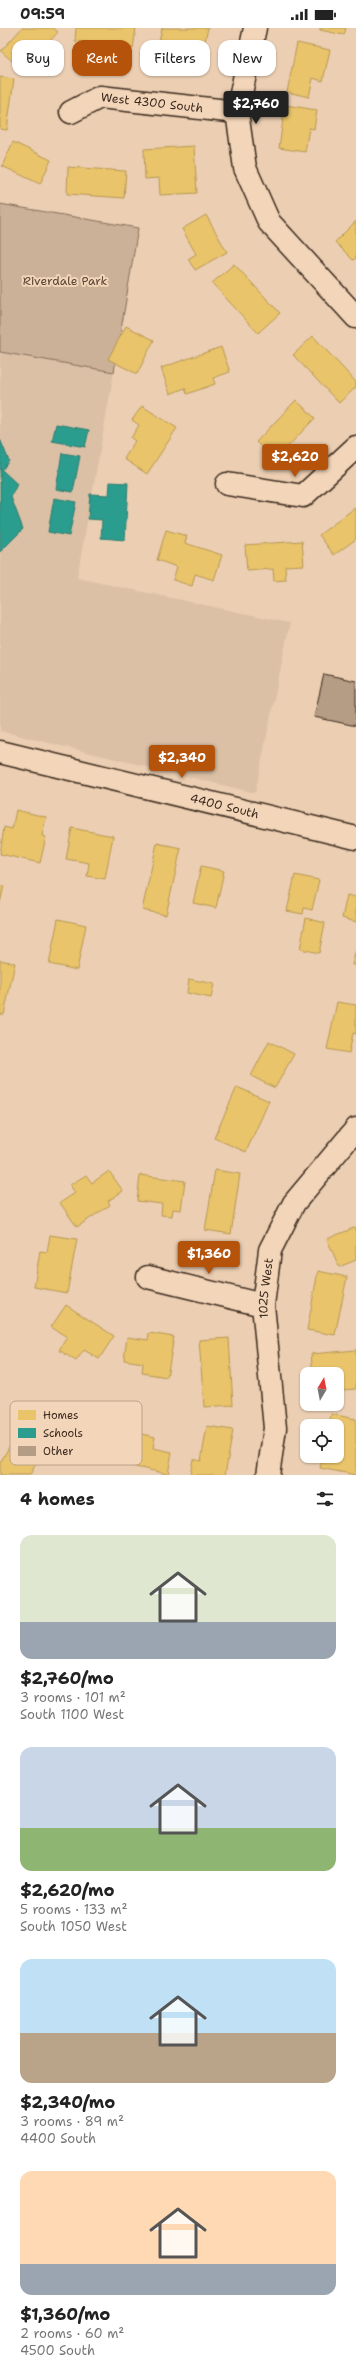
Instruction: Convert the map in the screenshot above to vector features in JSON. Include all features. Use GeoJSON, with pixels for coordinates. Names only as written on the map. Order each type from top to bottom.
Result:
{"type":"FeatureCollection","features":[{"type":"Feature","properties":{"kind":"street"},"geometry":{"type":"LineString","coordinates":[[255,28],[237,112],[245,168],[269,222],[356,317]]}},
{"type":"Feature","properties":{"kind":"street","name":"West 4300 South"},"geometry":{"type":"LineString","coordinates":[[71,112],[100,97],[237,112]]}},
{"type":"Feature","properties":{"kind":"street"},"geometry":{"type":"LineString","coordinates":[[227,484],[303,496],[356,447]]}},
{"type":"Feature","properties":{"kind":"street","name":"4400 South"},"geometry":{"type":"LineString","coordinates":[[0,752],[356,838]]}},
{"type":"Feature","properties":{"kind":"street","name":"1025 West"},"geometry":{"type":"LineString","coordinates":[[268,1475],[275,1428],[263,1305],[270,1250],[294,1203],[356,1129]]}},
{"type":"Feature","properties":{"kind":"street"},"geometry":{"type":"LineString","coordinates":[[148,1277],[263,1305]]}},
{"type":"Feature","properties":{"kind":"shaded area"},"geometry":{"type":"Polygon","coordinates":[[[0,352],[114,372],[77,578],[290,623],[255,793],[0,731],[0,352]]]}},
{"type":"Feature","properties":{"kind":"green space","name":"Riverdale Park"},"geometry":{"type":"Polygon","coordinates":[[[0,204],[138,228],[114,372],[0,352],[0,204]]]}},
{"type":"Feature","properties":{"kind":"building: Homes"},"geometry":{"type":"Polygon","coordinates":[[[22,28],[53,28],[58,32],[51,40],[12,40],[12,61],[1,51],[22,28]]]}},
{"type":"Feature","properties":{"kind":"building: Homes"},"geometry":{"type":"Polygon","coordinates":[[[76,28],[136,28],[133,49],[132,40],[75,40],[76,28]]]}},
{"type":"Feature","properties":{"kind":"building: Homes"},"geometry":{"type":"Polygon","coordinates":[[[162,28],[208,28],[205,40],[160,40],[162,28]]]}},
{"type":"Feature","properties":{"kind":"building: Homes"},"geometry":{"type":"Polygon","coordinates":[[[320,28],[346,28],[344,35],[320,30],[320,28]]]}},
{"type":"Feature","properties":{"kind":"building: Homes"},"geometry":{"type":"Polygon","coordinates":[[[297,43],[330,50],[323,81],[313,78],[309,97],[287,92],[297,43]]]}},
{"type":"Feature","properties":{"kind":"building: Homes"},"geometry":{"type":"Polygon","coordinates":[[[0,77],[14,79],[7,130],[0,129],[0,77]]]}},
{"type":"Feature","properties":{"kind":"building: Homes"},"geometry":{"type":"Polygon","coordinates":[[[285,105],[317,110],[314,129],[309,128],[305,152],[279,148],[285,105]]]}},
{"type":"Feature","properties":{"kind":"building: Homes"},"geometry":{"type":"Polygon","coordinates":[[[13,142],[51,160],[40,184],[2,166],[13,142]]]}},
{"type":"Feature","properties":{"kind":"building: Homes"},"geometry":{"type":"Polygon","coordinates":[[[194,146],[197,193],[160,195],[159,178],[145,179],[144,149],[194,146]]]}},
{"type":"Feature","properties":{"kind":"building: Homes"},"geometry":{"type":"Polygon","coordinates":[[[68,167],[126,171],[124,198],[67,194],[68,167]]]}},
{"type":"Feature","properties":{"kind":"building: Homes"},"geometry":{"type":"Polygon","coordinates":[[[206,215],[227,252],[195,270],[188,259],[196,254],[182,229],[206,215]]]}},
{"type":"Feature","properties":{"kind":"building: Homes"},"geometry":{"type":"Polygon","coordinates":[[[356,221],[356,258],[353,260],[335,242],[356,221]]]}},
{"type":"Feature","properties":{"kind":"building: Homes"},"geometry":{"type":"Polygon","coordinates":[[[234,264],[280,313],[258,333],[212,283],[234,264]]]}},
{"type":"Feature","properties":{"kind":"building: Homes"},"geometry":{"type":"Polygon","coordinates":[[[126,326],[154,340],[137,374],[108,359],[126,326]]]}},
{"type":"Feature","properties":{"kind":"building: Homes"},"geometry":{"type":"Polygon","coordinates":[[[313,336],[356,382],[356,387],[339,403],[293,355],[313,336]]]}},
{"type":"Feature","properties":{"kind":"building: Homes"},"geometry":{"type":"Polygon","coordinates":[[[221,347],[230,372],[213,378],[215,384],[187,394],[185,388],[170,394],[161,368],[221,347]]]}},
{"type":"Feature","properties":{"kind":"building: Homes"},"geometry":{"type":"Polygon","coordinates":[[[296,400],[315,418],[275,460],[256,442],[296,400]]]}},
{"type":"Feature","properties":{"kind":"building: Homes"},"geometry":{"type":"Polygon","coordinates":[[[142,406],[177,428],[147,474],[124,459],[135,441],[131,438],[139,425],[132,420],[142,406]]]}},
{"type":"Feature","properties":{"kind":"building: Homes"},"geometry":{"type":"Polygon","coordinates":[[[356,507],[356,539],[334,555],[319,535],[356,507]]]}},
{"type":"Feature","properties":{"kind":"building: Homes"},"geometry":{"type":"Polygon","coordinates":[[[166,530],[187,536],[185,543],[222,555],[214,580],[195,574],[192,586],[173,580],[177,567],[157,560],[166,530]]]}},
{"type":"Feature","properties":{"kind":"building: Homes"},"geometry":{"type":"Polygon","coordinates":[[[302,541],[304,565],[285,566],[286,580],[274,581],[273,569],[247,571],[245,545],[302,541]]]}},
{"type":"Feature","properties":{"kind":"building: Homes"},"geometry":{"type":"Polygon","coordinates":[[[16,810],[46,817],[42,836],[46,837],[40,863],[0,854],[4,827],[12,829],[16,810]]]}},
{"type":"Feature","properties":{"kind":"building: Homes"},"geometry":{"type":"Polygon","coordinates":[[[72,828],[113,836],[105,879],[87,876],[89,863],[66,859],[72,828]]]}},
{"type":"Feature","properties":{"kind":"building: Homes"},"geometry":{"type":"Polygon","coordinates":[[[157,843],[181,848],[166,915],[142,910],[157,843]]]}},
{"type":"Feature","properties":{"kind":"building: Homes"},"geometry":{"type":"Polygon","coordinates":[[[201,866],[224,871],[216,908],[193,903],[201,866]]]}},
{"type":"Feature","properties":{"kind":"building: Homes"},"geometry":{"type":"Polygon","coordinates":[[[295,875],[319,880],[312,910],[304,908],[303,914],[287,911],[295,875]]]}},
{"type":"Feature","properties":{"kind":"building: Homes"},"geometry":{"type":"Polygon","coordinates":[[[0,886],[4,886],[0,903],[0,886]]]}},
{"type":"Feature","properties":{"kind":"building: Homes"},"geometry":{"type":"Polygon","coordinates":[[[347,895],[356,897],[356,922],[342,918],[347,895]]]}},
{"type":"Feature","properties":{"kind":"building: Homes"},"geometry":{"type":"Polygon","coordinates":[[[306,918],[325,923],[319,953],[300,949],[306,918]]]}},
{"type":"Feature","properties":{"kind":"building: Homes"},"geometry":{"type":"Polygon","coordinates":[[[58,919],[86,925],[77,970],[49,964],[58,919]]]}},
{"type":"Feature","properties":{"kind":"building: Homes"},"geometry":{"type":"Polygon","coordinates":[[[356,950],[356,965],[352,965],[356,950]]]}},
{"type":"Feature","properties":{"kind":"building: Homes"},"geometry":{"type":"Polygon","coordinates":[[[0,960],[15,963],[4,1015],[0,1014],[0,960]]]}},
{"type":"Feature","properties":{"kind":"building: Homes"},"geometry":{"type":"Polygon","coordinates":[[[189,979],[214,984],[211,998],[187,993],[189,979]]]}},
{"type":"Feature","properties":{"kind":"building: Homes"},"geometry":{"type":"Polygon","coordinates":[[[337,1002],[356,1005],[356,1034],[353,1033],[349,1053],[327,1049],[337,1002]]]}},
{"type":"Feature","properties":{"kind":"building: Homes"},"geometry":{"type":"Polygon","coordinates":[[[269,1041],[294,1054],[275,1088],[251,1076],[269,1041]]]}},
{"type":"Feature","properties":{"kind":"building: Homes"},"geometry":{"type":"Polygon","coordinates":[[[237,1087],[269,1101],[246,1152],[214,1138],[237,1087]]]}},
{"type":"Feature","properties":{"kind":"building: Homes"},"geometry":{"type":"Polygon","coordinates":[[[215,1170],[240,1174],[231,1234],[205,1230],[215,1170]]]}},
{"type":"Feature","properties":{"kind":"building: Homes"},"geometry":{"type":"Polygon","coordinates":[[[109,1171],[123,1191],[108,1201],[110,1205],[77,1227],[60,1203],[75,1193],[70,1185],[86,1175],[92,1183],[109,1171]]]}},
{"type":"Feature","properties":{"kind":"building: Homes"},"geometry":{"type":"Polygon","coordinates":[[[140,1175],[185,1181],[181,1210],[173,1209],[172,1216],[161,1215],[162,1204],[137,1201],[140,1175]]]}},
{"type":"Feature","properties":{"kind":"building: Homes"},"geometry":{"type":"Polygon","coordinates":[[[356,1227],[356,1260],[339,1267],[327,1239],[356,1227]]]}},
{"type":"Feature","properties":{"kind":"building: Homes"},"geometry":{"type":"Polygon","coordinates":[[[50,1235],[77,1239],[67,1293],[34,1287],[40,1251],[47,1252],[50,1235]]]}},
{"type":"Feature","properties":{"kind":"building: Homes"},"geometry":{"type":"Polygon","coordinates":[[[318,1271],[347,1277],[335,1335],[307,1330],[318,1271]]]}},
{"type":"Feature","properties":{"kind":"building: Homes"},"geometry":{"type":"Polygon","coordinates":[[[66,1305],[114,1336],[99,1359],[84,1350],[76,1361],[59,1350],[67,1337],[51,1327],[66,1305]]]}},
{"type":"Feature","properties":{"kind":"building: Homes"},"geometry":{"type":"Polygon","coordinates":[[[149,1333],[174,1337],[167,1377],[142,1373],[143,1363],[124,1360],[127,1337],[148,1340],[149,1333]]]}},
{"type":"Feature","properties":{"kind":"building: Homes"},"geometry":{"type":"Polygon","coordinates":[[[229,1338],[233,1405],[204,1407],[199,1340],[229,1338]]]}},
{"type":"Feature","properties":{"kind":"building: Homes"},"geometry":{"type":"Polygon","coordinates":[[[356,1350],[356,1389],[344,1390],[344,1367],[312,1367],[311,1354],[356,1350]]]}},
{"type":"Feature","properties":{"kind":"building: Homes"},"geometry":{"type":"Polygon","coordinates":[[[331,1414],[356,1419],[356,1475],[320,1468],[321,1463],[344,1463],[344,1419],[330,1419],[331,1414]]]}},
{"type":"Feature","properties":{"kind":"building: Homes"},"geometry":{"type":"Polygon","coordinates":[[[207,1426],[233,1430],[225,1475],[190,1475],[193,1459],[201,1461],[207,1426]]]}},
{"type":"Feature","properties":{"kind":"building: Homes"},"geometry":{"type":"Polygon","coordinates":[[[142,1434],[155,1437],[153,1448],[172,1452],[168,1474],[131,1466],[142,1465],[142,1434]]]}},
{"type":"Feature","properties":{"kind":"building: Homes"},"geometry":{"type":"Polygon","coordinates":[[[10,1445],[10,1465],[35,1465],[30,1475],[0,1475],[0,1463],[10,1445]]]}},
{"type":"Feature","properties":{"kind":"building: Schools"},"geometry":{"type":"Polygon","coordinates":[[[56,424],[89,430],[85,447],[52,441],[56,424]]]}},
{"type":"Feature","properties":{"kind":"building: Schools"},"geometry":{"type":"Polygon","coordinates":[[[0,439],[9,461],[2,470],[17,484],[11,497],[23,529],[0,552],[0,439]]]}},
{"type":"Feature","properties":{"kind":"building: Schools"},"geometry":{"type":"Polygon","coordinates":[[[62,453],[80,456],[73,492],[56,489],[62,453]]]}},
{"type":"Feature","properties":{"kind":"building: Schools"},"geometry":{"type":"Polygon","coordinates":[[[110,482],[128,483],[125,540],[101,538],[102,520],[88,519],[90,494],[109,495],[110,482]]]}},
{"type":"Feature","properties":{"kind":"building: Schools"},"geometry":{"type":"Polygon","coordinates":[[[54,498],[76,502],[69,536],[48,532],[54,498]]]}},
{"type":"Feature","properties":{"kind":"building: Other"},"geometry":{"type":"Polygon","coordinates":[[[324,674],[356,681],[356,726],[314,717],[324,674]]]}}]}
